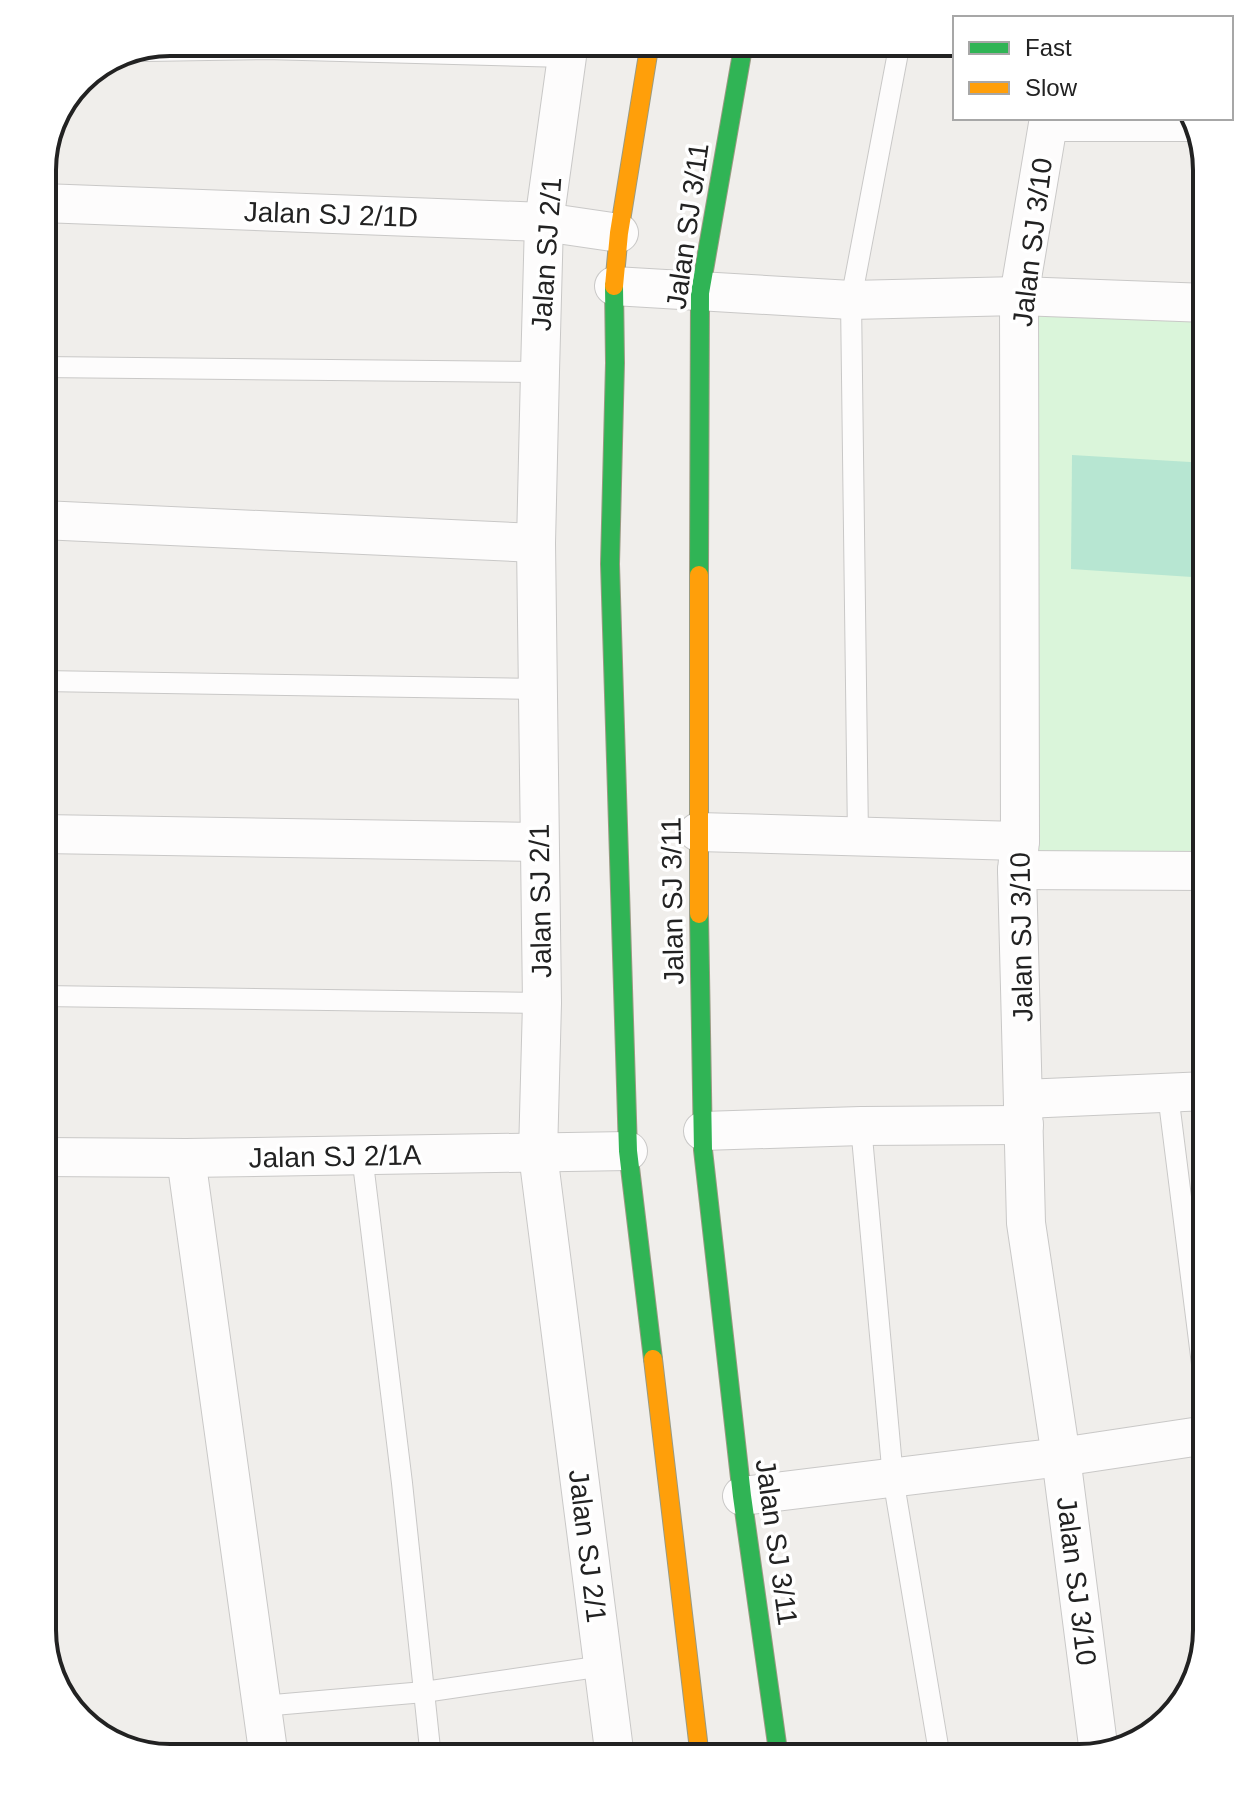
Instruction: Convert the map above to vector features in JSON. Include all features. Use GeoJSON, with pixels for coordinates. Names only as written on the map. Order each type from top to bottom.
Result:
{"type":"FeatureCollection","features":[{"type":"Feature","properties":{"kind":"street","name":"Jalan SJ 2/1"},"geometry":{"type":"LineString","coordinates":[[567,56],[544,222],[540,372],[536,543],[542,1003],[538,1154],[613,1744]]}},
{"type":"Feature","properties":{"kind":"street"},"geometry":{"type":"LineString","coordinates":[[648,56],[619,233],[614,286],[610,564],[628,1151],[698,1744]]}},
{"type":"Feature","properties":{"kind":"street","name":"Jalan SJ 3/11"},"geometry":{"type":"LineString","coordinates":[[742,56],[700,293],[698,832],[703,1150],[742,1496],[777,1744]]}},
{"type":"Feature","properties":{"kind":"street","name":"Jalan SJ 3/10"},"geometry":{"type":"LineString","coordinates":[[1047,124],[1019,296],[1019,855],[1026,1223],[1061,1457],[1098,1742]]}},
{"type":"Feature","properties":{"kind":"street","name":"Jalan SJ 2/1D"},"geometry":{"type":"LineString","coordinates":[[56,204],[544,222],[619,233]]}},
{"type":"Feature","properties":{"kind":"street"},"geometry":{"type":"LineString","coordinates":[[614,286],[851,300],[1019,296],[1193,302]]}},
{"type":"Feature","properties":{"kind":"street"},"geometry":{"type":"LineString","coordinates":[[56,521],[536,543]]}},
{"type":"Feature","properties":{"kind":"street"},"geometry":{"type":"LineString","coordinates":[[698,832],[858,838],[1193,870]]}},
{"type":"Feature","properties":{"kind":"street"},"geometry":{"type":"LineString","coordinates":[[56,834],[538,842]]}},
{"type":"Feature","properties":{"kind":"street"},"geometry":{"type":"LineString","coordinates":[[703,1131],[861,1126],[1024,1112],[1193,1092]]}},
{"type":"Feature","properties":{"kind":"street","name":"Jalan SJ 2/1A"},"geometry":{"type":"LineString","coordinates":[[56,1157],[628,1151]]}},
{"type":"Feature","properties":{"kind":"street"},"geometry":{"type":"LineString","coordinates":[[186,1158],[267,1744]]}},
{"type":"Feature","properties":{"kind":"street"},"geometry":{"type":"LineString","coordinates":[[742,1496],[1061,1457],[1193,1437]]}},
{"type":"Feature","properties":{"kind":"lane"},"geometry":{"type":"LineString","coordinates":[[858,838],[851,300],[897,56]]}},
{"type":"Feature","properties":{"kind":"lane"},"geometry":{"type":"LineString","coordinates":[[1047,124],[1186,130]]}},
{"type":"Feature","properties":{"kind":"lane"},"geometry":{"type":"LineString","coordinates":[[56,367],[540,372]]}},
{"type":"Feature","properties":{"kind":"lane"},"geometry":{"type":"LineString","coordinates":[[56,681],[540,689]]}},
{"type":"Feature","properties":{"kind":"lane"},"geometry":{"type":"LineString","coordinates":[[56,996],[542,1003]]}},
{"type":"Feature","properties":{"kind":"lane"},"geometry":{"type":"LineString","coordinates":[[1168,1094],[1193,1293]]}},
{"type":"Feature","properties":{"kind":"lane"},"geometry":{"type":"LineString","coordinates":[[861,1126],[893,1478],[938,1744]]}},
{"type":"Feature","properties":{"kind":"lane"},"geometry":{"type":"LineString","coordinates":[[362,1155],[430,1744]]}},
{"type":"Feature","properties":{"kind":"lane"},"geometry":{"type":"LineString","coordinates":[[262,1706],[424,1692],[603,1666]]}},
{"type":"Feature","properties":{"kind":"green space"},"geometry":{"type":"Polygon","coordinates":[[[1022,316],[1193,317],[1193,869],[1027,872],[1022,316]]]}},
{"type":"Feature","properties":{"kind":"green space"},"geometry":{"type":"Polygon","coordinates":[[[1072,455],[1193,462],[1193,577],[1071,569],[1072,455]]]}},
{"type":"Feature","properties":{"kind":"traffic: fast"},"geometry":{"type":"LineString","coordinates":[[699,575],[700,293],[742,56]]}},
{"type":"Feature","properties":{"kind":"traffic: fast"},"geometry":{"type":"LineString","coordinates":[[614,286],[610,564],[628,1151],[653,1359]]}},
{"type":"Feature","properties":{"kind":"traffic: fast"},"geometry":{"type":"LineString","coordinates":[[699,914],[703,1150],[742,1496],[777,1744]]}},
{"type":"Feature","properties":{"kind":"traffic: slow"},"geometry":{"type":"LineString","coordinates":[[614,286],[619,233],[648,56]]}},
{"type":"Feature","properties":{"kind":"traffic: slow"},"geometry":{"type":"LineString","coordinates":[[699,575],[699,914]]}},
{"type":"Feature","properties":{"kind":"traffic: slow"},"geometry":{"type":"LineString","coordinates":[[653,1359],[698,1744]]}}]}
